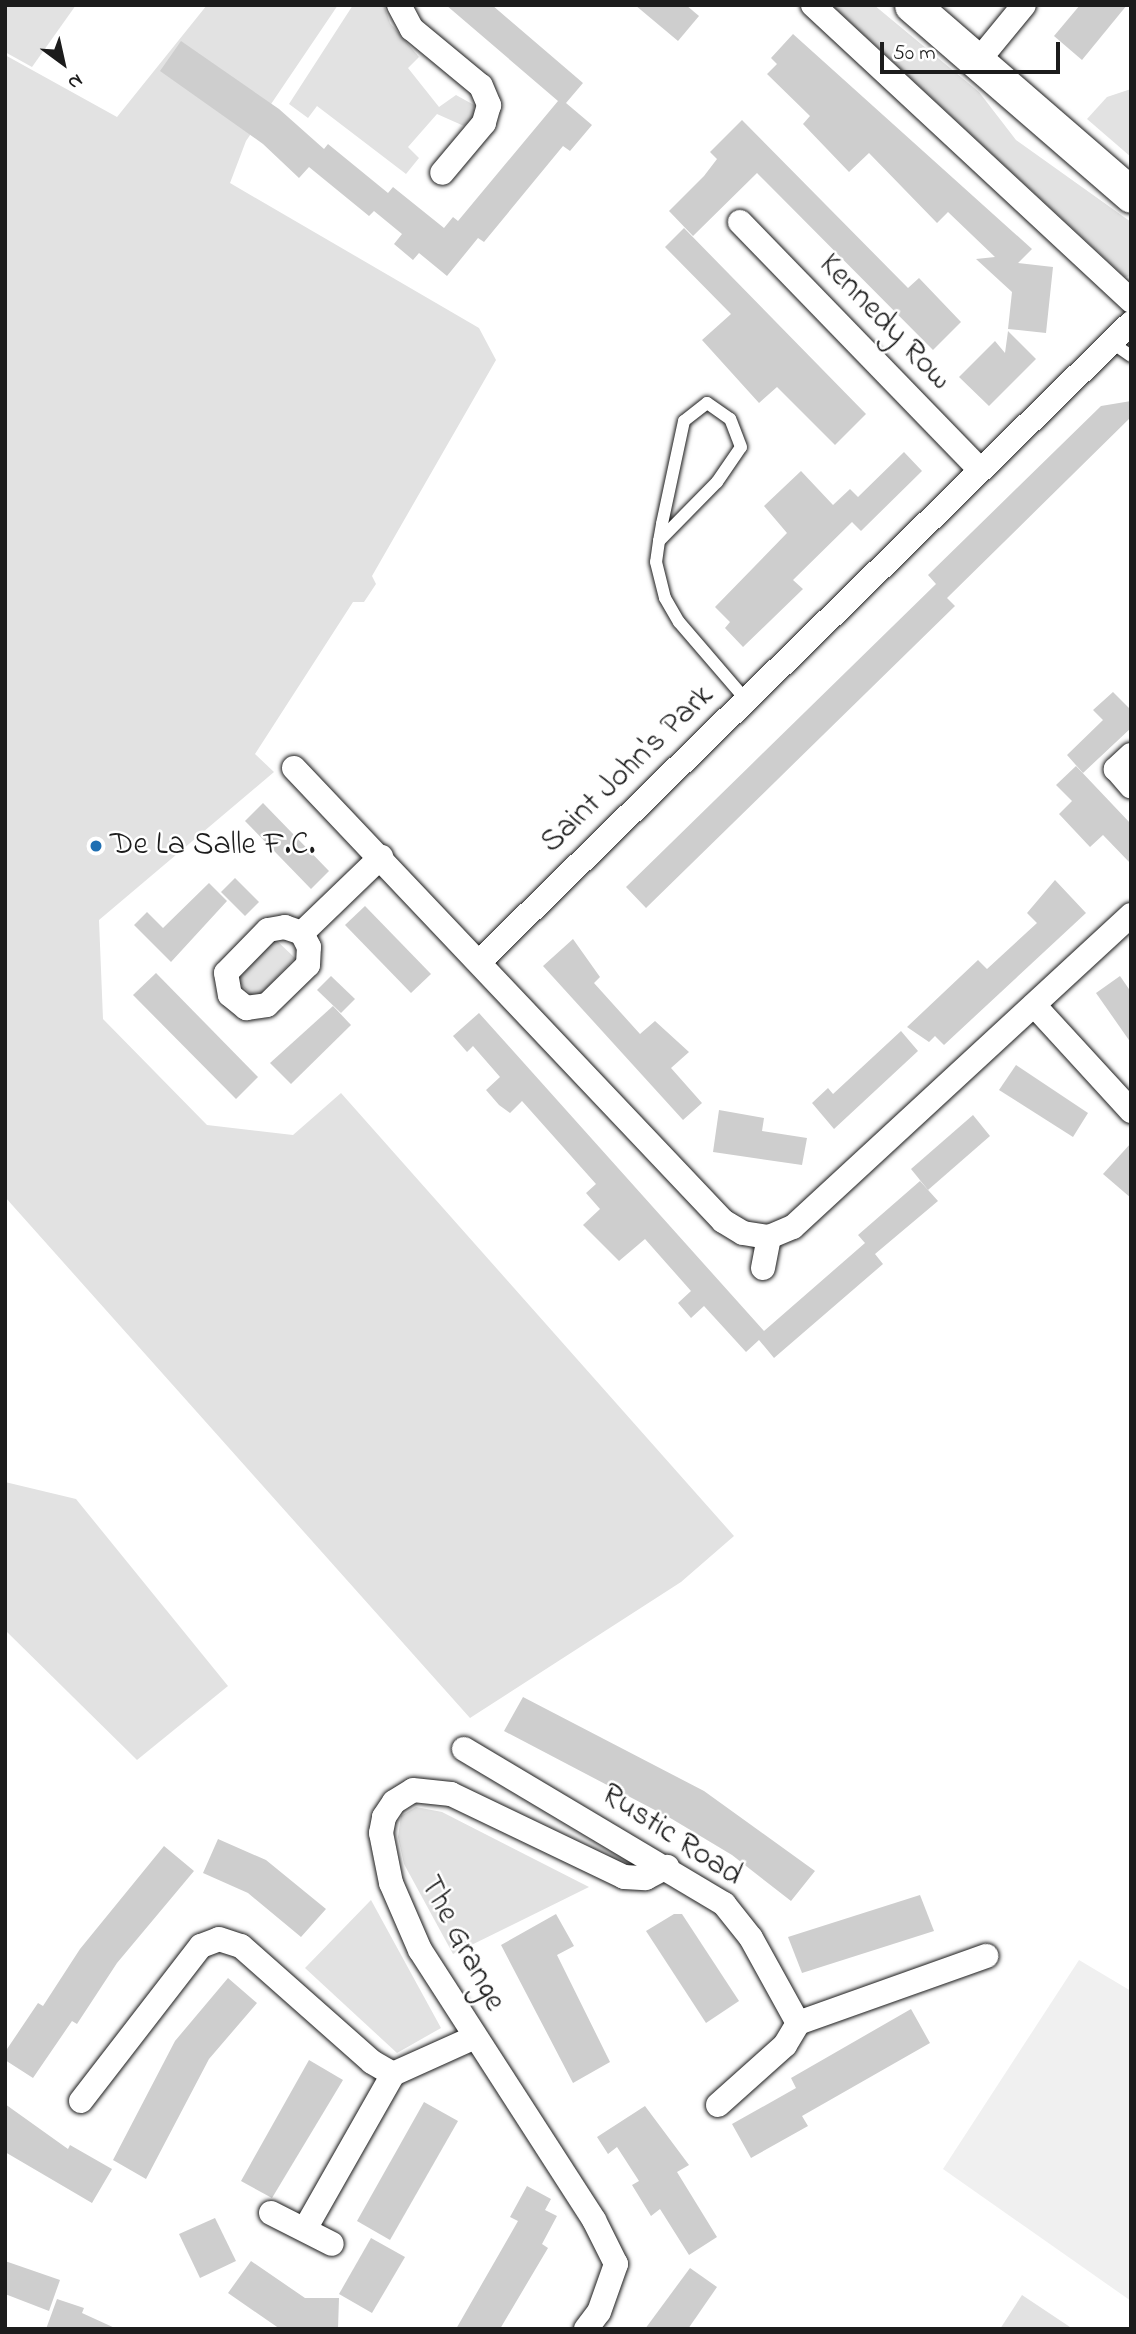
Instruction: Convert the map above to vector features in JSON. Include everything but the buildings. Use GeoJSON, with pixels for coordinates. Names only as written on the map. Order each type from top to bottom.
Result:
{"type":"FeatureCollection","features":[{"type":"Feature","properties":{"kind":"main road"},"geometry":{"type":"LineString","coordinates":[[912,5],[1131,195]]}},
{"type":"Feature","properties":{"kind":"street"},"geometry":{"type":"LineString","coordinates":[[399,5],[412,30],[481,86],[489,105],[484,123],[442,173]]}},
{"type":"Feature","properties":{"kind":"street"},"geometry":{"type":"LineString","coordinates":[[813,5],[1131,300]]}},
{"type":"Feature","properties":{"kind":"street"},"geometry":{"type":"LineString","coordinates":[[978,61],[1024,5]]}},
{"type":"Feature","properties":{"kind":"street","name":"Kennedy Row"},"geometry":{"type":"LineString","coordinates":[[740,222],[981,470]]}},
{"type":"Feature","properties":{"kind":"street","name":"Saint John's Park"},"geometry":{"type":"LineString","coordinates":[[480,961],[981,470],[1121,349],[1131,323]]}},
{"type":"Feature","properties":{"kind":"street"},"geometry":{"type":"LineString","coordinates":[[1131,755],[1115,769],[1131,786]]}},
{"type":"Feature","properties":{"kind":"street"},"geometry":{"type":"LineString","coordinates":[[294,768],[480,961],[723,1221],[743,1233],[769,1237],[793,1227],[1131,915]]}},
{"type":"Feature","properties":{"kind":"street"},"geometry":{"type":"LineString","coordinates":[[302,933],[381,857]]}},
{"type":"Feature","properties":{"kind":"street"},"geometry":{"type":"LineString","coordinates":[[1034,1005],[1131,1111]]}},
{"type":"Feature","properties":{"kind":"street"},"geometry":{"type":"LineString","coordinates":[[763,1268],[769,1237]]}},
{"type":"Feature","properties":{"kind":"street","name":"Rustic Road"},"geometry":{"type":"LineString","coordinates":[[464,1749],[667,1867],[724,1904],[751,1938],[797,2023]]}},
{"type":"Feature","properties":{"kind":"street","name":"The Grange"},"geometry":{"type":"LineString","coordinates":[[586,2329],[599,2312],[616,2264],[594,2220],[473,2038],[420,1950],[391,1883],[382,1833],[394,1802],[413,1790],[450,1794],[624,1877],[646,1878],[667,1867]]}},
{"type":"Feature","properties":{"kind":"street"},"geometry":{"type":"LineString","coordinates":[[81,2101],[201,1946],[219,1939],[241,1946],[372,2062],[393,2074]]}},
{"type":"Feature","properties":{"kind":"street"},"geometry":{"type":"LineString","coordinates":[[718,2105],[785,2045],[797,2023],[986,1956]]}},
{"type":"Feature","properties":{"kind":"street"},"geometry":{"type":"LineString","coordinates":[[305,2230],[393,2074],[473,2038]]}},
{"type":"Feature","properties":{"kind":"street"},"geometry":{"type":"LineString","coordinates":[[271,2213],[332,2244]]}},
{"type":"Feature","properties":{"kind":"lane"},"geometry":{"type":"LineString","coordinates":[[659,541],[717,482],[741,447],[730,419],[706,403],[684,421],[659,541],[656,562],[665,598],[711,664],[747,701]]}},
{"type":"Feature","properties":{"kind":"shaded area"},"geometry":{"type":"Polygon","coordinates":[[[5,5],[76,5],[32,67],[5,52],[5,5]]]}},
{"type":"Feature","properties":{"kind":"shaded area","name":"De La Salle F.C."},"geometry":{"type":"Polygon","coordinates":[[[207,5],[338,5],[246,141],[230,183],[479,328],[496,360],[372,576],[376,584],[364,602],[353,602],[255,754],[274,772],[99,920],[103,1019],[207,1125],[293,1135],[341,1093],[734,1536],[681,1582],[470,1718],[5,1197],[5,55],[117,117],[207,5]]]}},
{"type":"Feature","properties":{"kind":"shaded area"},"geometry":{"type":"Polygon","coordinates":[[[353,5],[384,5],[390,23],[419,57],[408,68],[439,107],[456,95],[474,105],[475,116],[464,126],[437,114],[408,147],[419,158],[406,174],[317,106],[308,118],[289,104],[353,5]]]}},
{"type":"Feature","properties":{"kind":"shaded area"},"geometry":{"type":"Polygon","coordinates":[[[832,5],[874,5],[979,92],[1016,140],[1131,222],[1131,276],[1125,277],[832,5]]]}},
{"type":"Feature","properties":{"kind":"shaded area"},"geometry":{"type":"Polygon","coordinates":[[[1131,89],[1131,157],[1087,119],[1107,97],[1131,89]]]}},
{"type":"Feature","properties":{"kind":"shaded area"},"geometry":{"type":"Polygon","coordinates":[[[275,939],[295,958],[256,999],[236,980],[275,939]]]}},
{"type":"Feature","properties":{"kind":"shaded area"},"geometry":{"type":"Polygon","coordinates":[[[5,1482],[76,1499],[228,1686],[137,1760],[5,1630],[5,1482]]]}},
{"type":"Feature","properties":{"kind":"shaded area"},"geometry":{"type":"Polygon","coordinates":[[[416,1807],[442,1812],[589,1887],[453,1954],[404,1864],[398,1837],[401,1816],[416,1807]]]}},
{"type":"Feature","properties":{"kind":"shaded area"},"geometry":{"type":"Polygon","coordinates":[[[371,1900],[441,2028],[397,2053],[305,1968],[371,1900]]]}},
{"type":"Feature","properties":{"kind":"shaded area"},"geometry":{"type":"Polygon","coordinates":[[[1079,1960],[1131,1991],[1131,2301],[943,2169],[1079,1960]]]}},
{"type":"Feature","properties":{"kind":"shaded area"},"geometry":{"type":"Polygon","coordinates":[[[1022,2295],[1073,2329],[1000,2329],[1022,2295]]]}},
{"type":"Feature","properties":{"kind":"place","name":"De La Salle F.C."},"geometry":{"type":"Point","coordinates":[96,846]}}]}
